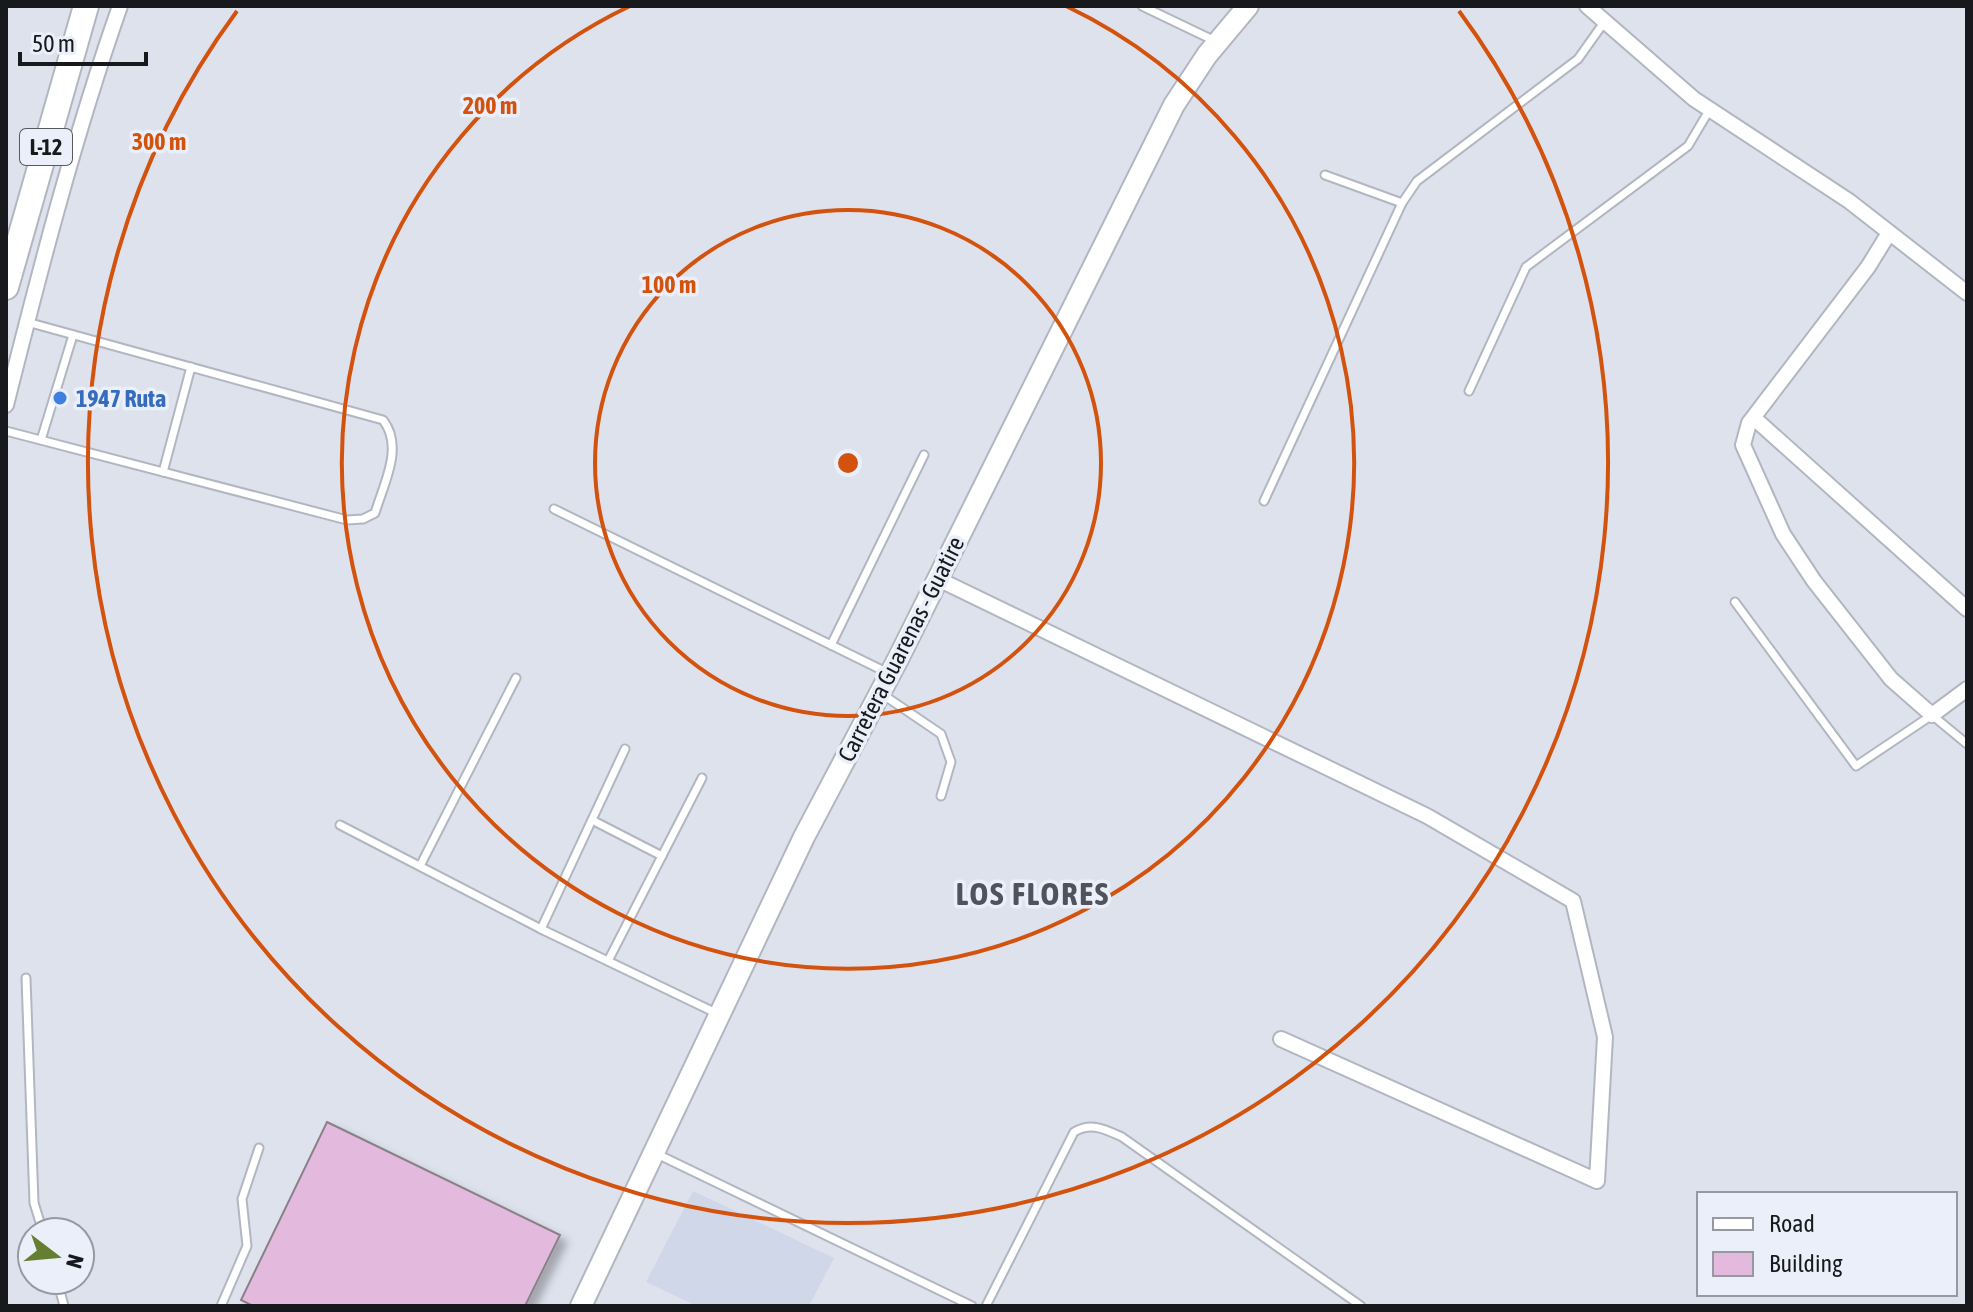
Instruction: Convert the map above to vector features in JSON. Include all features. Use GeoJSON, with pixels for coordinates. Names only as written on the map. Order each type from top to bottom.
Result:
{"type":"FeatureCollection","features":[{"type":"Feature","properties":{"kind":"highway","name":"L-12"},"geometry":{"type":"LineString","coordinates":[[6,287],[86,6]]}},
{"type":"Feature","properties":{"kind":"main road","name":"Carretera Guarenas - Guatire"},"geometry":{"type":"LineString","coordinates":[[581,1306],[804,837],[890,674],[1174,105],[1217,42],[1248,6]]}},
{"type":"Feature","properties":{"kind":"street","name":"L-12"},"geometry":{"type":"LineString","coordinates":[[6,405],[83,112],[120,6]]}},
{"type":"Feature","properties":{"kind":"street"},"geometry":{"type":"LineString","coordinates":[[1587,6],[1651,64],[1710,109],[1849,201],[1967,293]]}},
{"type":"Feature","properties":{"kind":"street"},"geometry":{"type":"LineString","coordinates":[[1889,233],[1868,267],[1746,429],[1743,445],[1783,534],[1814,581],[1891,679],[1932,715],[1967,689]]}},
{"type":"Feature","properties":{"kind":"street"},"geometry":{"type":"LineString","coordinates":[[1754,418],[1967,609]]}},
{"type":"Feature","properties":{"kind":"street"},"geometry":{"type":"LineString","coordinates":[[938,579],[1427,816],[1573,901],[1605,1037],[1597,1181],[1281,1039]]}},
{"type":"Feature","properties":{"kind":"lane"},"geometry":{"type":"LineString","coordinates":[[1142,6],[1217,42]]}},
{"type":"Feature","properties":{"kind":"lane"},"geometry":{"type":"LineString","coordinates":[[1264,501],[1402,203],[1417,181],[1578,59],[1605,21]]}},
{"type":"Feature","properties":{"kind":"lane"},"geometry":{"type":"LineString","coordinates":[[1469,391],[1526,267],[1688,146],[1710,109]]}},
{"type":"Feature","properties":{"kind":"lane"},"geometry":{"type":"LineString","coordinates":[[1325,175],[1402,203]]}},
{"type":"Feature","properties":{"kind":"lane"},"geometry":{"type":"LineString","coordinates":[[6,431],[347,520],[363,519],[375,513],[395,444],[392,432],[383,420],[27,322]]}},
{"type":"Feature","properties":{"kind":"lane"},"geometry":{"type":"LineString","coordinates":[[41,440],[73,335]]}},
{"type":"Feature","properties":{"kind":"lane"},"geometry":{"type":"LineString","coordinates":[[163,472],[191,367]]}},
{"type":"Feature","properties":{"kind":"lane"},"geometry":{"type":"LineString","coordinates":[[831,645],[924,455]]}},
{"type":"Feature","properties":{"kind":"lane"},"geometry":{"type":"LineString","coordinates":[[554,509],[890,674]]}},
{"type":"Feature","properties":{"kind":"lane"},"geometry":{"type":"LineString","coordinates":[[1735,602],[1856,766],[1932,715],[1967,744]]}},
{"type":"Feature","properties":{"kind":"lane"},"geometry":{"type":"LineString","coordinates":[[420,866],[516,678]]}},
{"type":"Feature","properties":{"kind":"lane"},"geometry":{"type":"LineString","coordinates":[[880,693],[941,734],[951,762],[941,796]]}},
{"type":"Feature","properties":{"kind":"lane"},"geometry":{"type":"LineString","coordinates":[[541,929],[625,749]]}},
{"type":"Feature","properties":{"kind":"lane"},"geometry":{"type":"LineString","coordinates":[[608,961],[702,778]]}},
{"type":"Feature","properties":{"kind":"lane"},"geometry":{"type":"LineString","coordinates":[[592,820],[662,856]]}},
{"type":"Feature","properties":{"kind":"lane"},"geometry":{"type":"LineString","coordinates":[[340,825],[541,929],[718,1014]]}},
{"type":"Feature","properties":{"kind":"lane"},"geometry":{"type":"LineString","coordinates":[[26,978],[34,1203],[38,1216]]}},
{"type":"Feature","properties":{"kind":"lane"},"geometry":{"type":"LineString","coordinates":[[986,1306],[1074,1132],[1085,1126],[1100,1127],[1122,1137],[1361,1306]]}},
{"type":"Feature","properties":{"kind":"lane"},"geometry":{"type":"LineString","coordinates":[[221,1306],[247,1246],[242,1199],[259,1148]]}},
{"type":"Feature","properties":{"kind":"lane"},"geometry":{"type":"LineString","coordinates":[[653,1152],[972,1306]]}},
{"type":"Feature","properties":{"kind":"shaded area"},"geometry":{"type":"Polygon","coordinates":[[[693,1191],[834,1258],[809,1306],[697,1306],[646,1282],[693,1191]]]}},
{"type":"Feature","properties":{"kind":"building"},"geometry":{"type":"Polygon","coordinates":[[[327,1122],[560,1235],[525,1306],[253,1306],[241,1300],[327,1122]]]}},
{"type":"Feature","properties":{"kind":"place","name":"1947 Ruta"},"geometry":{"type":"Point","coordinates":[60,398]}},
{"type":"Feature","properties":{"kind":"district","name":"LOS FLORES"},"geometry":{"type":"Point","coordinates":[1033,893]}}]}
